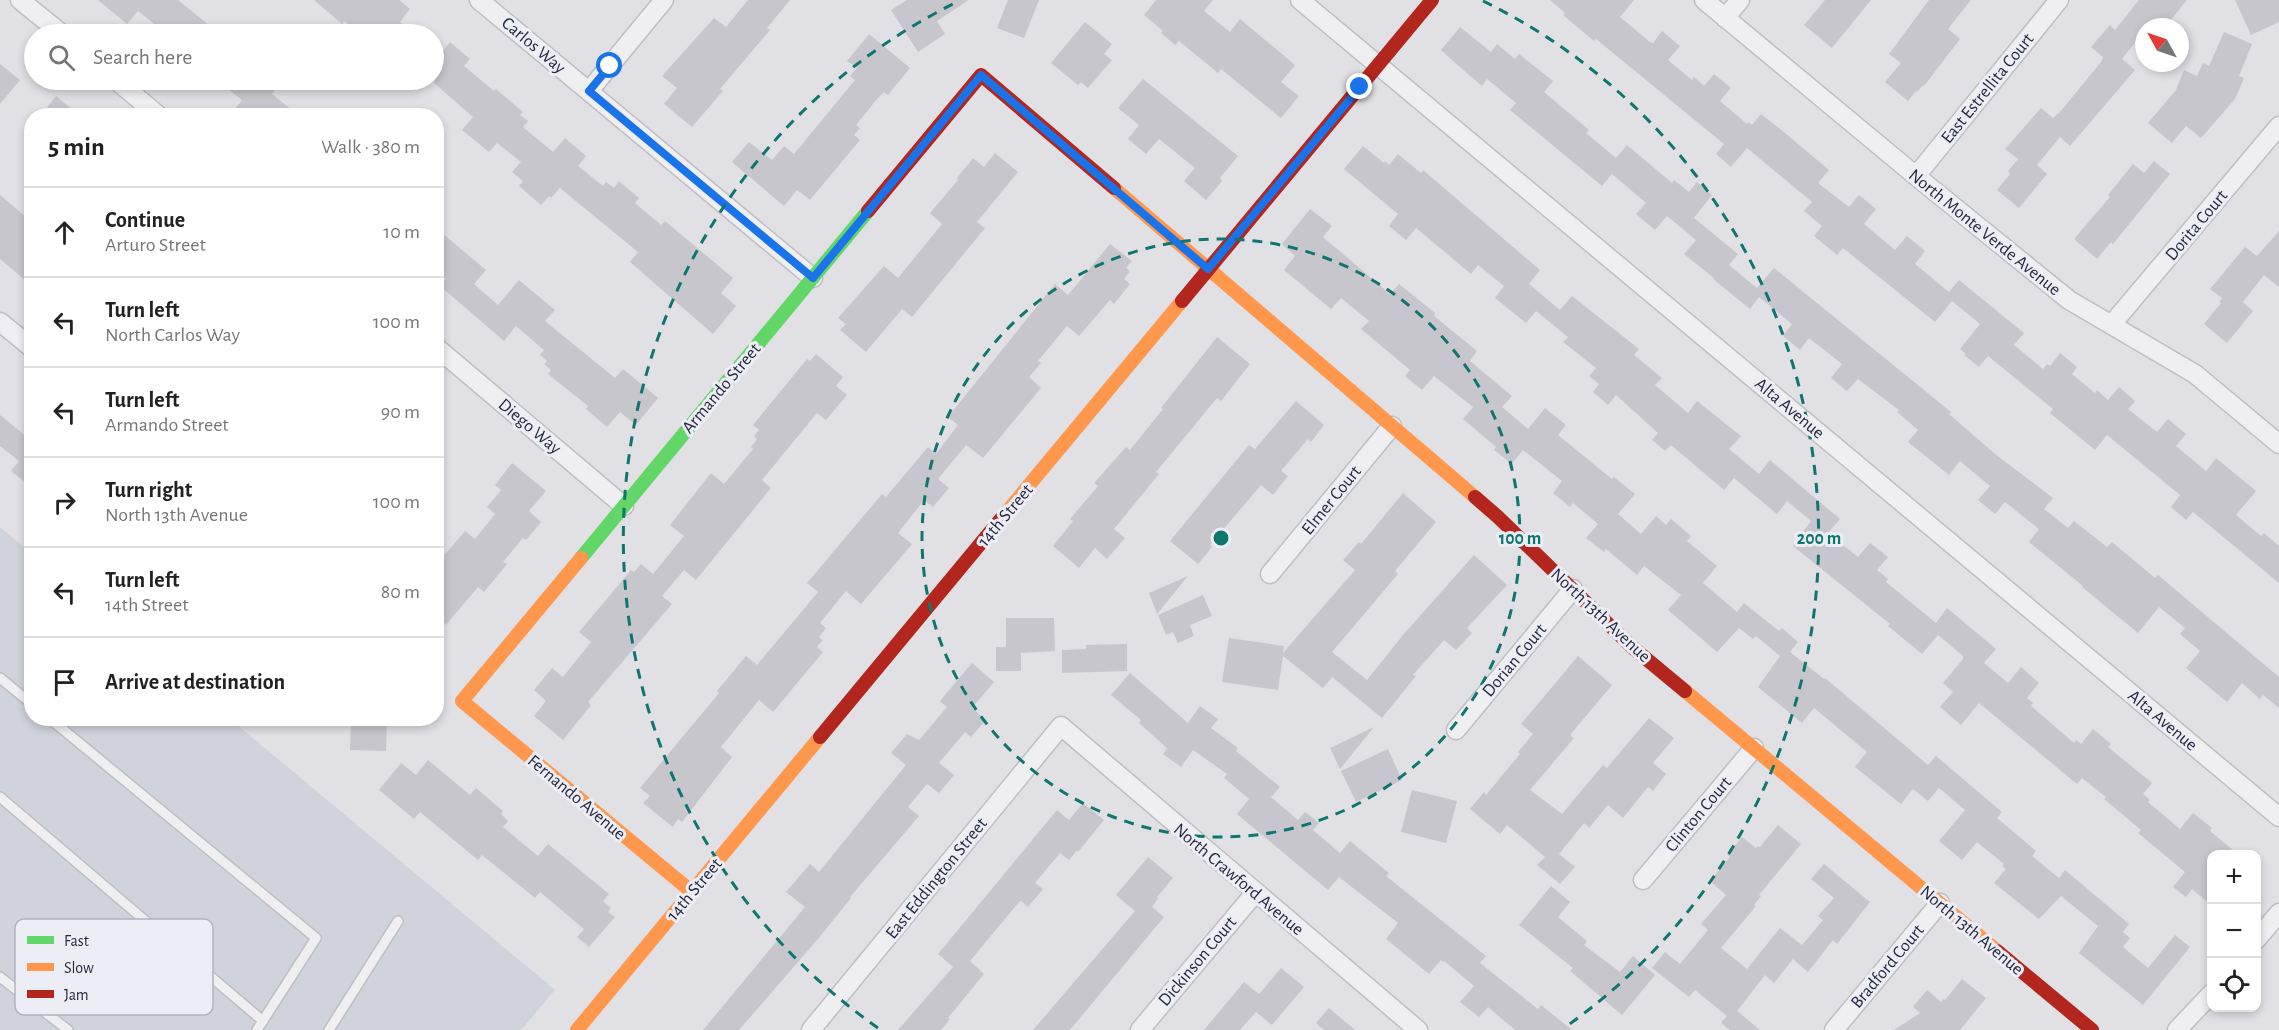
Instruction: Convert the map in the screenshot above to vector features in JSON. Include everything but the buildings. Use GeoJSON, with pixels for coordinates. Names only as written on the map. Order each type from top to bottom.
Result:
{"type":"FeatureCollection","features":[{"type":"Feature","properties":{"kind":"street"},"geometry":{"type":"LineString","coordinates":[[20,0],[50,24]]}},
{"type":"Feature","properties":{"kind":"street","name":"Carlos Way"},"geometry":{"type":"LineString","coordinates":[[479,0],[813,278]]}},
{"type":"Feature","properties":{"kind":"street"},"geometry":{"type":"LineString","coordinates":[[589,91],[664,0]]}},
{"type":"Feature","properties":{"kind":"street","name":"Alta Avenue"},"geometry":{"type":"LineString","coordinates":[[1300,0],[2279,817]]}},
{"type":"Feature","properties":{"kind":"street","name":"14th Street"},"geometry":{"type":"LineString","coordinates":[[577,1030],[1432,0]]}},
{"type":"Feature","properties":{"kind":"street","name":"North Monte Verde Avenue"},"geometry":{"type":"LineString","coordinates":[[1704,0],[2069,300],[2195,375],[2279,444]]}},
{"type":"Feature","properties":{"kind":"street"},"geometry":{"type":"LineString","coordinates":[[1725,18],[1740,0]]}},
{"type":"Feature","properties":{"kind":"street","name":"East Estrellita Court"},"geometry":{"type":"LineString","coordinates":[[1916,176],[2059,0]]}},
{"type":"Feature","properties":{"kind":"street","name":"North 13th Avenue"},"geometry":{"type":"LineString","coordinates":[[981,75],[1498,517],[1632,647],[2092,1030]]}},
{"type":"Feature","properties":{"kind":"street","name":"Armando Street"},"geometry":{"type":"LineString","coordinates":[[462,701],[981,75]]}},
{"type":"Feature","properties":{"kind":"street"},"geometry":{"type":"LineString","coordinates":[[128,90],[149,108]]}},
{"type":"Feature","properties":{"kind":"street","name":"Dorita Court"},"geometry":{"type":"LineString","coordinates":[[2112,324],[2279,126]]}},
{"type":"Feature","properties":{"kind":"street"},"geometry":{"type":"LineString","coordinates":[[0,322],[24,342]]}},
{"type":"Feature","properties":{"kind":"street","name":"Diego Way"},"geometry":{"type":"LineString","coordinates":[[444,354],[624,506]]}},
{"type":"Feature","properties":{"kind":"street","name":"Elmer Court"},"geometry":{"type":"LineString","coordinates":[[1270,574],[1392,426]]}},
{"type":"Feature","properties":{"kind":"street","name":"Dorian Court"},"geometry":{"type":"LineString","coordinates":[[1456,730],[1573,590]]}},
{"type":"Feature","properties":{"kind":"street","name":"Fernando Avenue"},"geometry":{"type":"LineString","coordinates":[[462,701],[692,892]]}},
{"type":"Feature","properties":{"kind":"street","name":"North Crawford Avenue"},"geometry":{"type":"LineString","coordinates":[[1061,726],[1418,1030]]}},
{"type":"Feature","properties":{"kind":"street","name":"East Eddington Street"},"geometry":{"type":"LineString","coordinates":[[811,1030],[1061,726]]}},
{"type":"Feature","properties":{"kind":"street","name":"Clinton Court"},"geometry":{"type":"LineString","coordinates":[[1643,880],[1754,748]]}},
{"type":"Feature","properties":{"kind":"street","name":"Dickinson Court"},"geometry":{"type":"LineString","coordinates":[[1140,1030],[1255,893]]}},
{"type":"Feature","properties":{"kind":"street","name":"Bradford Court"},"geometry":{"type":"LineString","coordinates":[[1834,1030],[1940,903]]}},
{"type":"Feature","properties":{"kind":"street"},"geometry":{"type":"LineString","coordinates":[[2261,934],[2279,913]]}},
{"type":"Feature","properties":{"kind":"street"},"geometry":{"type":"LineString","coordinates":[[2177,1030],[2207,997]]}},
{"type":"Feature","properties":{"kind":"lane"},"geometry":{"type":"LineString","coordinates":[[0,678],[24,698]]}},
{"type":"Feature","properties":{"kind":"lane"},"geometry":{"type":"LineString","coordinates":[[59,726],[316,938],[257,1030]]}},
{"type":"Feature","properties":{"kind":"lane"},"geometry":{"type":"LineString","coordinates":[[0,797],[143,919]]}},
{"type":"Feature","properties":{"kind":"lane"},"geometry":{"type":"LineString","coordinates":[[329,1030],[398,921]]}},
{"type":"Feature","properties":{"kind":"lane"},"geometry":{"type":"LineString","coordinates":[[0,977],[15,989]]}},
{"type":"Feature","properties":{"kind":"lane"},"geometry":{"type":"LineString","coordinates":[[213,978],[263,1021]]}},
{"type":"Feature","properties":{"kind":"lane"},"geometry":{"type":"LineString","coordinates":[[49,1015],[68,1030]]}},
{"type":"Feature","properties":{"kind":"shaded area"},"geometry":{"type":"Polygon","coordinates":[[[0,527],[24,547],[24,726],[238,726],[555,990],[521,1030],[0,1030],[0,527]]]}},
{"type":"Feature","properties":{"kind":"traffic: fast"},"geometry":{"type":"LineString","coordinates":[[581,558],[868,211]]}},
{"type":"Feature","properties":{"kind":"traffic: slow"},"geometry":{"type":"LineString","coordinates":[[1114,188],[1475,497]]}},
{"type":"Feature","properties":{"kind":"traffic: slow"},"geometry":{"type":"LineString","coordinates":[[1005,514],[1182,301]]}},
{"type":"Feature","properties":{"kind":"traffic: slow"},"geometry":{"type":"LineString","coordinates":[[581,558],[462,701],[692,892]]}},
{"type":"Feature","properties":{"kind":"traffic: slow"},"geometry":{"type":"LineString","coordinates":[[1685,691],[1997,951]]}},
{"type":"Feature","properties":{"kind":"traffic: slow"},"geometry":{"type":"LineString","coordinates":[[577,1030],[820,737]]}},
{"type":"Feature","properties":{"kind":"traffic: jam"},"geometry":{"type":"LineString","coordinates":[[1182,301],[1432,0]]}},
{"type":"Feature","properties":{"kind":"traffic: jam"},"geometry":{"type":"LineString","coordinates":[[868,211],[981,75],[1114,188]]}},
{"type":"Feature","properties":{"kind":"traffic: jam"},"geometry":{"type":"LineString","coordinates":[[1475,497],[1632,647],[1685,691]]}},
{"type":"Feature","properties":{"kind":"traffic: jam"},"geometry":{"type":"LineString","coordinates":[[820,737],[1005,514]]}},
{"type":"Feature","properties":{"kind":"traffic: jam"},"geometry":{"type":"LineString","coordinates":[[1997,951],[2092,1030]]}},
{"type":"Feature","properties":{"kind":"route"},"geometry":{"type":"LineString","coordinates":[[610,66],[589,91],[813,278],[981,75],[1208,269],[1360,87]]}}]}
